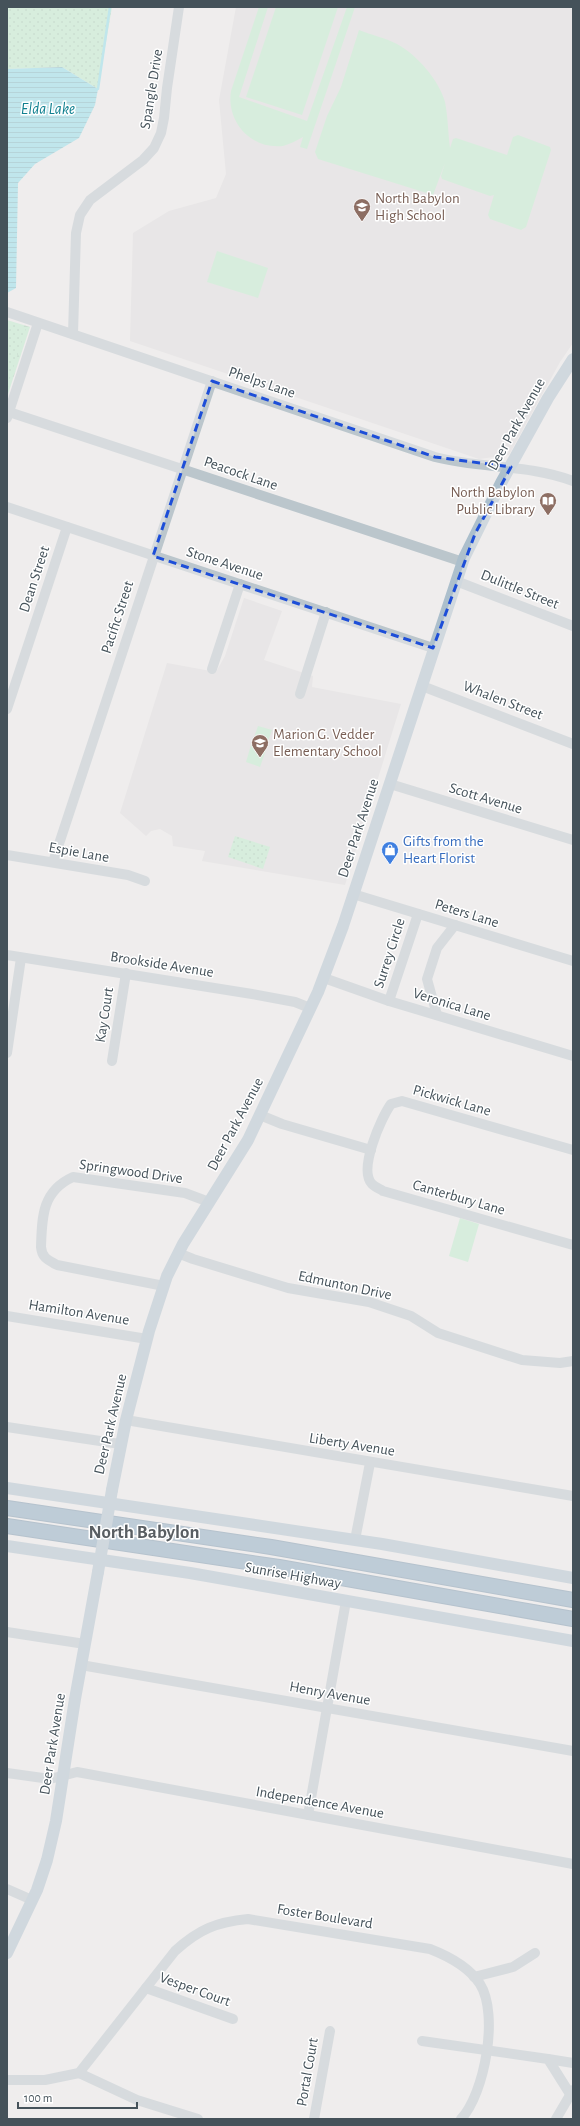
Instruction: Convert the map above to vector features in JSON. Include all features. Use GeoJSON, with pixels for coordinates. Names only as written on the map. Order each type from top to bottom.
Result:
{"type":"FeatureCollection","features":[{"type":"Feature","properties":{"kind":"highway","name":"Sunrise Highway"},"geometry":{"type":"LineString","coordinates":[[7,1508],[251,1544],[573,1600]]}},
{"type":"Feature","properties":{"kind":"highway","name":"Sunrise Highway"},"geometry":{"type":"LineString","coordinates":[[7,1526],[272,1566],[573,1618]]}},
{"type":"Feature","properties":{"kind":"main road","name":"Deer Park Avenue"},"geometry":{"type":"LineString","coordinates":[[7,1953],[32,1900],[47,1860],[56,1822],[62,1776],[120,1444],[147,1339],[164,1286],[178,1253],[242,1152],[324,978],[463,562],[481,521],[510,467],[571,365]]}},
{"type":"Feature","properties":{"kind":"main road"},"geometry":{"type":"LineString","coordinates":[[7,1488],[355,1540],[573,1578]]}},
{"type":"Feature","properties":{"kind":"main road","name":"Sunrise Highway"},"geometry":{"type":"LineString","coordinates":[[7,1546],[190,1573],[346,1602],[573,1641]]}},
{"type":"Feature","properties":{"kind":"street","name":"Spangle Drive"},"geometry":{"type":"LineString","coordinates":[[73,334],[76,233],[80,215],[90,200],[143,160],[154,148],[161,133],[164,118],[179,7]]}},
{"type":"Feature","properties":{"kind":"street","name":"Phelps Lane"},"geometry":{"type":"LineString","coordinates":[[7,312],[435,457],[465,463],[544,472],[573,481]]}},
{"type":"Feature","properties":{"kind":"street"},"geometry":{"type":"LineString","coordinates":[[8,415],[38,323]]}},
{"type":"Feature","properties":{"kind":"street","name":"Pacific Street"},"geometry":{"type":"LineString","coordinates":[[53,862],[212,381]]}},
{"type":"Feature","properties":{"kind":"street","name":"Peacock Lane"},"geometry":{"type":"LineString","coordinates":[[8,415],[182,469],[463,562]]}},
{"type":"Feature","properties":{"kind":"street","name":"Stone Avenue"},"geometry":{"type":"LineString","coordinates":[[7,508],[434,648]]}},
{"type":"Feature","properties":{"kind":"street","name":"Dean Street"},"geometry":{"type":"LineString","coordinates":[[7,709],[67,527]]}},
{"type":"Feature","properties":{"kind":"street","name":"Dulittle Street"},"geometry":{"type":"LineString","coordinates":[[456,581],[573,626]]}},
{"type":"Feature","properties":{"kind":"street"},"geometry":{"type":"LineString","coordinates":[[212,668],[240,584]]}},
{"type":"Feature","properties":{"kind":"street"},"geometry":{"type":"LineString","coordinates":[[300,694],[326,612]]}},
{"type":"Feature","properties":{"kind":"street","name":"Whalen Street"},"geometry":{"type":"LineString","coordinates":[[422,686],[573,744]]}},
{"type":"Feature","properties":{"kind":"street","name":"Scott Avenue"},"geometry":{"type":"LineString","coordinates":[[390,784],[573,840]]}},
{"type":"Feature","properties":{"kind":"street","name":"Espie Lane"},"geometry":{"type":"LineString","coordinates":[[7,855],[128,876],[145,881]]}},
{"type":"Feature","properties":{"kind":"street","name":"Peters Lane"},"geometry":{"type":"LineString","coordinates":[[353,894],[573,961]]}},
{"type":"Feature","properties":{"kind":"street","name":"Surrey Circle"},"geometry":{"type":"LineString","coordinates":[[389,1001],[418,914]]}},
{"type":"Feature","properties":{"kind":"street"},"geometry":{"type":"LineString","coordinates":[[437,1015],[427,979],[437,948],[455,925]]}},
{"type":"Feature","properties":{"kind":"street","name":"Brookside Avenue"},"geometry":{"type":"LineString","coordinates":[[7,955],[126,973],[295,1002],[310,1008]]}},
{"type":"Feature","properties":{"kind":"street"},"geometry":{"type":"LineString","coordinates":[[7,1053],[21,958]]}},
{"type":"Feature","properties":{"kind":"street","name":"Kay Court"},"geometry":{"type":"LineString","coordinates":[[112,1061],[126,973]]}},
{"type":"Feature","properties":{"kind":"street","name":"Veronica Lane"},"geometry":{"type":"LineString","coordinates":[[324,978],[389,1001],[573,1056]]}},
{"type":"Feature","properties":{"kind":"street","name":"Pickwick Lane"},"geometry":{"type":"LineString","coordinates":[[371,1150],[384,1114],[391,1104],[402,1101],[573,1150]]}},
{"type":"Feature","properties":{"kind":"street"},"geometry":{"type":"LineString","coordinates":[[260,1115],[282,1124],[371,1150]]}},
{"type":"Feature","properties":{"kind":"street","name":"Canterbury Lane"},"geometry":{"type":"LineString","coordinates":[[371,1150],[367,1174],[372,1184],[383,1191],[573,1245]]}},
{"type":"Feature","properties":{"kind":"street","name":"Springwood Drive"},"geometry":{"type":"LineString","coordinates":[[164,1286],[57,1265],[45,1259],[42,1254],[41,1247],[44,1205],[49,1197],[66,1180],[81,1176],[185,1193],[209,1202]]}},
{"type":"Feature","properties":{"kind":"street","name":"Edmunton Drive"},"geometry":{"type":"LineString","coordinates":[[178,1253],[193,1260],[277,1285],[358,1300],[390,1309],[411,1316],[438,1333],[522,1360],[560,1363],[573,1361]]}},
{"type":"Feature","properties":{"kind":"street","name":"Hamilton Avenue"},"geometry":{"type":"LineString","coordinates":[[7,1316],[147,1339]]}},
{"type":"Feature","properties":{"kind":"street","name":"Liberty Avenue"},"geometry":{"type":"LineString","coordinates":[[126,1420],[370,1463],[423,1470],[573,1496]]}},
{"type":"Feature","properties":{"kind":"street"},"geometry":{"type":"LineString","coordinates":[[7,1427],[120,1444]]}},
{"type":"Feature","properties":{"kind":"street"},"geometry":{"type":"LineString","coordinates":[[355,1540],[370,1463]]}},
{"type":"Feature","properties":{"kind":"street"},"geometry":{"type":"LineString","coordinates":[[308,1815],[326,1707],[346,1602]]}},
{"type":"Feature","properties":{"kind":"street"},"geometry":{"type":"LineString","coordinates":[[7,1632],[85,1644]]}},
{"type":"Feature","properties":{"kind":"street","name":"Henry Avenue"},"geometry":{"type":"LineString","coordinates":[[81,1665],[573,1751]]}},
{"type":"Feature","properties":{"kind":"street","name":"Independence Avenue"},"geometry":{"type":"LineString","coordinates":[[7,1773],[50,1779],[77,1772],[573,1864]]}},
{"type":"Feature","properties":{"kind":"street"},"geometry":{"type":"LineString","coordinates":[[7,1889],[32,1900]]}},
{"type":"Feature","properties":{"kind":"street","name":"Foster Boulevard"},"geometry":{"type":"LineString","coordinates":[[79,2073],[175,1951],[190,1937],[206,1928],[230,1921],[248,1919],[430,1949],[445,1955],[461,1965],[474,1977],[480,1985],[484,1996],[488,2050],[483,2074],[476,2096],[462,2119]]}},
{"type":"Feature","properties":{"kind":"street"},"geometry":{"type":"LineString","coordinates":[[474,1977],[513,1967],[535,1953]]}},
{"type":"Feature","properties":{"kind":"street","name":"Vesper Court"},"geometry":{"type":"LineString","coordinates":[[146,1988],[233,2019]]}},
{"type":"Feature","properties":{"kind":"street","name":"Portal Court"},"geometry":{"type":"LineString","coordinates":[[314,2119],[330,2031]]}},
{"type":"Feature","properties":{"kind":"street"},"geometry":{"type":"LineString","coordinates":[[422,2041],[573,2063]]}},
{"type":"Feature","properties":{"kind":"street"},"geometry":{"type":"LineString","coordinates":[[548,2059],[572,2092],[556,2119]]}},
{"type":"Feature","properties":{"kind":"street"},"geometry":{"type":"LineString","coordinates":[[7,2080],[45,2080],[79,2073],[137,2100],[198,2119]]}},
{"type":"Feature","properties":{"kind":"highlighted area"},"geometry":{"type":"Polygon","coordinates":[[[212,381],[435,457],[511,467],[475,534],[433,648],[153,556],[212,381]]]}},
{"type":"Feature","properties":{"kind":"shaded area","name":"North Babylon High School"},"geometry":{"type":"Polygon","coordinates":[[[236,7],[568,7],[573,9],[573,343],[560,362],[509,455],[479,459],[130,341],[133,233],[169,211],[216,198],[226,174],[219,100],[236,7]]]}},
{"type":"Feature","properties":{"kind":"shaded area","name":"Marion G. Vedder Elementary School"},"geometry":{"type":"Polygon","coordinates":[[[244,598],[282,611],[264,660],[313,676],[312,687],[401,704],[345,885],[202,861],[205,851],[173,846],[172,836],[160,829],[151,831],[146,836],[120,813],[167,663],[216,672],[225,656],[244,598]]]}},
{"type":"Feature","properties":{"kind":"green space"},"geometry":{"type":"Polygon","coordinates":[[[7,7],[112,7],[98,89],[62,67],[7,69],[7,7]]]}},
{"type":"Feature","properties":{"kind":"green space"},"geometry":{"type":"Polygon","coordinates":[[[259,7],[268,7],[239,97],[307,121],[347,7],[355,7],[307,149],[300,147],[303,137],[283,146],[271,146],[261,143],[251,138],[243,131],[237,123],[233,113],[230,102],[231,91],[259,7]]]}},
{"type":"Feature","properties":{"kind":"green space"},"geometry":{"type":"Polygon","coordinates":[[[276,7],[338,7],[302,115],[246,97],[276,7]]]}},
{"type":"Feature","properties":{"kind":"green space"},"geometry":{"type":"Polygon","coordinates":[[[359,30],[397,44],[419,61],[426,69],[438,85],[445,102],[450,148],[453,139],[456,138],[507,155],[513,137],[518,135],[550,147],[551,150],[526,227],[521,230],[490,219],[488,215],[494,195],[490,196],[442,179],[441,176],[445,163],[433,195],[318,159],[315,152],[327,116],[341,87],[359,30]]]}},
{"type":"Feature","properties":{"kind":"green space"},"geometry":{"type":"Polygon","coordinates":[[[217,251],[268,268],[258,298],[207,282],[217,251]]]}},
{"type":"Feature","properties":{"kind":"green space"},"geometry":{"type":"Polygon","coordinates":[[[7,320],[30,327],[7,397],[7,320]]]}},
{"type":"Feature","properties":{"kind":"green space"},"geometry":{"type":"Polygon","coordinates":[[[7,322],[26,329],[7,387],[7,322]]]}},
{"type":"Feature","properties":{"kind":"green space"},"geometry":{"type":"Polygon","coordinates":[[[258,726],[272,730],[266,747],[252,743],[258,726]]]}},
{"type":"Feature","properties":{"kind":"green space"},"geometry":{"type":"Polygon","coordinates":[[[251,745],[266,750],[260,767],[246,762],[251,745]]]}},
{"type":"Feature","properties":{"kind":"green space"},"geometry":{"type":"Polygon","coordinates":[[[235,836],[270,847],[263,869],[228,857],[235,836]]]}},
{"type":"Feature","properties":{"kind":"green space"},"geometry":{"type":"Polygon","coordinates":[[[460,1218],[479,1224],[468,1262],[449,1256],[460,1218]]]}},
{"type":"Feature","properties":{"kind":"water","name":"Elda Lake"},"geometry":{"type":"Polygon","coordinates":[[[62,67],[98,89],[95,105],[79,138],[35,164],[18,183],[16,288],[7,293],[7,69],[62,67]]]}},
{"type":"Feature","properties":{"kind":"waterway"},"geometry":{"type":"LineString","coordinates":[[96,90],[98,89],[110,7]]}},
{"type":"Feature","properties":{"kind":"place","name":"North Babylon High School"},"geometry":{"type":"Point","coordinates":[362,222]}},
{"type":"Feature","properties":{"kind":"place","name":"North Babylon Public Library"},"geometry":{"type":"Point","coordinates":[548,516]}},
{"type":"Feature","properties":{"kind":"place","name":"Marion G. Vedder Elementary School"},"geometry":{"type":"Point","coordinates":[260,758]}},
{"type":"Feature","properties":{"kind":"place","name":"Gifts from the Heart Florist"},"geometry":{"type":"Point","coordinates":[390,865]}},
{"type":"Feature","properties":{"kind":"district","name":"North Babylon"},"geometry":{"type":"Point","coordinates":[144,1531]}}]}
